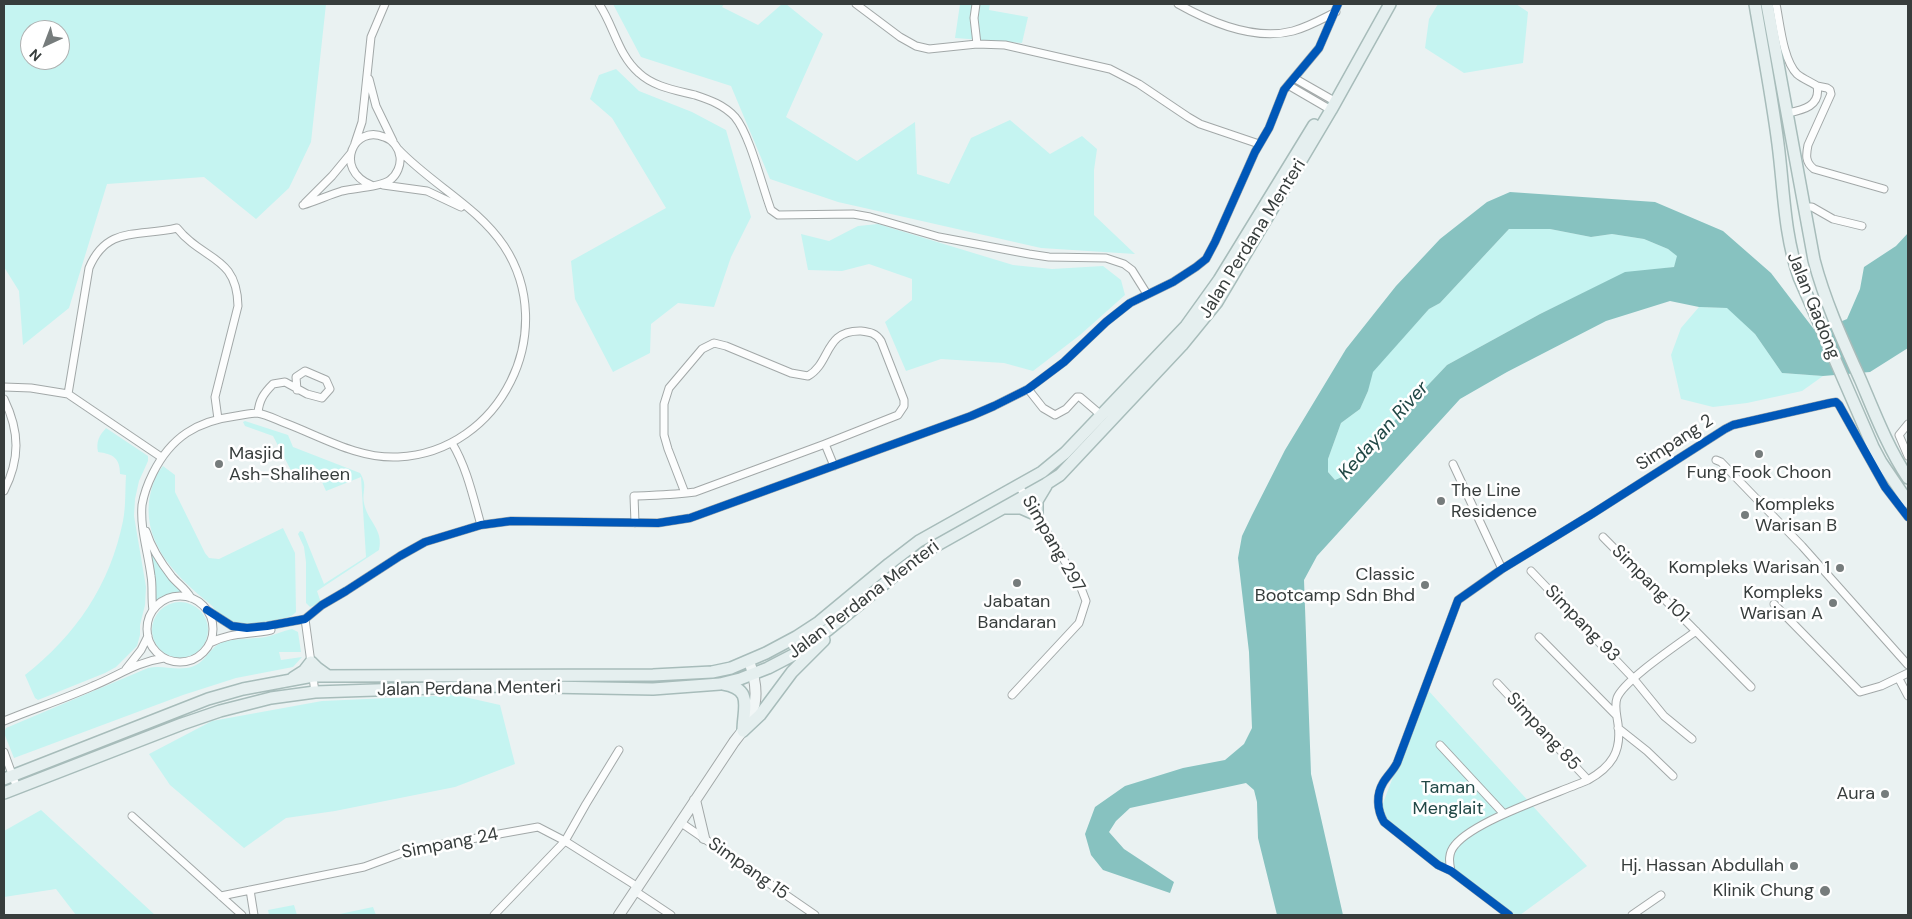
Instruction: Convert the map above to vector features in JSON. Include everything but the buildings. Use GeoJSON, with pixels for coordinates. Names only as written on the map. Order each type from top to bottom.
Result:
{"type":"FeatureCollection","features":[{"type":"Feature","properties":{"kind":"main road","name":"Jalan Perdana Menteri"},"geometry":{"type":"LineString","coordinates":[[8,777],[208,700],[243,689],[290,680],[313,676],[626,676],[712,672],[731,668],[749,661],[796,637],[823,619],[919,541],[1019,486],[1055,462],[1174,340],[1209,296],[1331,104],[1382,4]]}},
{"type":"Feature","properties":{"kind":"main road","name":"Jalan Perdana Menteri"},"geometry":{"type":"LineString","coordinates":[[4,793],[220,711],[271,698],[315,692],[495,686],[653,689],[720,684],[754,674],[795,654],[926,552],[1046,484],[1070,465],[1182,345],[1206,318],[1228,285],[1390,4]]}},
{"type":"Feature","properties":{"kind":"main road","name":"Jalan Gadong"},"geometry":{"type":"LineString","coordinates":[[1755,4],[1774,116],[1788,238],[1799,277],[1862,423],[1881,462],[1908,502]]}},
{"type":"Feature","properties":{"kind":"main road","name":"Jalan Gadong"},"geometry":{"type":"LineString","coordinates":[[1767,4],[1814,260],[1821,285],[1834,320],[1890,448],[1908,478]]}},
{"type":"Feature","properties":{"kind":"main road"},"geometry":{"type":"LineString","coordinates":[[1774,116],[1788,113]]}},
{"type":"Feature","properties":{"kind":"main road"},"geometry":{"type":"LineString","coordinates":[[1004,508],[1021,508],[1037,515],[1037,501],[1046,484]]}},
{"type":"Feature","properties":{"kind":"main road"},"geometry":{"type":"LineString","coordinates":[[743,731],[760,715],[792,672],[849,613]]}},
{"type":"Feature","properties":{"kind":"main road"},"geometry":{"type":"LineString","coordinates":[[290,680],[304,671],[311,662],[328,676]]}},
{"type":"Feature","properties":{"kind":"main road"},"geometry":{"type":"LineString","coordinates":[[720,684],[738,689],[744,697],[746,702],[743,731]]}},
{"type":"Feature","properties":{"kind":"main road"},"geometry":{"type":"LineString","coordinates":[[8,777],[23,778],[94,752],[110,752]]}},
{"type":"Feature","properties":{"kind":"street"},"geometry":{"type":"LineString","coordinates":[[371,185],[361,181],[354,173],[350,163],[362,122],[371,37],[385,4]]}},
{"type":"Feature","properties":{"kind":"street"},"geometry":{"type":"LineString","coordinates":[[599,4],[607,16],[620,49],[639,73],[651,82],[666,88],[707,99],[721,106],[735,118],[744,133],[773,213],[778,215],[853,214],[939,237],[1029,254],[1050,257],[1106,258],[1115,260],[1132,270],[1147,294]]}},
{"type":"Feature","properties":{"kind":"street"},"geometry":{"type":"LineString","coordinates":[[856,4],[900,37],[916,46],[929,49],[977,44],[1005,45],[1110,69],[1132,79],[1188,118],[1200,124],[1259,144]]}},
{"type":"Feature","properties":{"kind":"street"},"geometry":{"type":"LineString","coordinates":[[976,4],[974,18],[977,44]]}},
{"type":"Feature","properties":{"kind":"street"},"geometry":{"type":"LineString","coordinates":[[1178,4],[1231,26],[1251,32],[1270,34],[1292,31],[1336,12]]}},
{"type":"Feature","properties":{"kind":"street"},"geometry":{"type":"LineString","coordinates":[[125,669],[141,650],[148,636],[149,618],[153,610],[161,602],[170,598],[180,596],[191,598],[232,626],[247,628],[305,619],[322,605],[425,542],[481,525],[511,521],[658,523],[697,516],[978,413],[1028,389],[1064,362],[1130,303],[1187,274],[1206,258],[1259,144],[1269,128],[1277,105],[1288,85],[1319,48],[1338,4]]}},
{"type":"Feature","properties":{"kind":"street"},"geometry":{"type":"LineString","coordinates":[[1776,4],[1787,55],[1792,67],[1803,78],[1817,86],[1827,88],[1831,94],[1808,145],[1806,154],[1810,166],[1884,189]]}},
{"type":"Feature","properties":{"kind":"street"},"geometry":{"type":"LineString","coordinates":[[153,610],[152,584],[143,536],[142,505],[146,487],[161,457],[182,436],[218,418],[258,413],[350,449],[382,457],[419,454],[452,442],[485,418],[502,396],[516,370],[527,325],[523,291],[511,258],[497,237],[476,216],[428,178],[398,149],[376,106],[367,69]]}},
{"type":"Feature","properties":{"kind":"street"},"geometry":{"type":"LineString","coordinates":[[1294,78],[1331,104]]}},
{"type":"Feature","properties":{"kind":"street"},"geometry":{"type":"LineString","coordinates":[[1288,85],[1331,104]]}},
{"type":"Feature","properties":{"kind":"street"},"geometry":{"type":"LineString","coordinates":[[1788,113],[1809,107],[1814,103],[1818,92],[1817,86]]}},
{"type":"Feature","properties":{"kind":"street"},"geometry":{"type":"LineString","coordinates":[[393,142],[380,135],[366,136],[332,176],[303,205],[342,191],[382,184],[427,192],[450,201],[476,216]]}},
{"type":"Feature","properties":{"kind":"street"},"geometry":{"type":"LineString","coordinates":[[382,184],[390,181],[400,166],[398,149]]}},
{"type":"Feature","properties":{"kind":"street"},"geometry":{"type":"LineString","coordinates":[[1805,207],[1812,207],[1833,219],[1862,226]]}},
{"type":"Feature","properties":{"kind":"street"},"geometry":{"type":"LineString","coordinates":[[68,394],[89,268],[98,251],[118,236],[177,228],[190,242],[225,266],[235,282],[238,293],[238,306],[215,398],[218,418]]}},
{"type":"Feature","properties":{"kind":"street"},"geometry":{"type":"LineString","coordinates":[[635,523],[634,496],[686,493],[695,492],[898,415],[904,406],[901,392],[877,335],[852,331],[844,333],[833,344],[814,373],[808,376],[790,373],[726,346],[714,343],[702,349],[669,388],[664,404],[664,436],[686,493]]}},
{"type":"Feature","properties":{"kind":"street"},"geometry":{"type":"LineString","coordinates":[[258,413],[259,403],[264,393],[273,384],[285,382],[297,390],[322,398],[330,389],[326,380],[305,371],[296,378],[297,390]]}},
{"type":"Feature","properties":{"kind":"street"},"geometry":{"type":"LineString","coordinates":[[4,388],[31,388],[68,394],[161,457]]}},
{"type":"Feature","properties":{"kind":"street"},"geometry":{"type":"LineString","coordinates":[[1028,389],[1043,408],[1055,415],[1060,413],[1077,397],[1080,397],[1101,416]]}},
{"type":"Feature","properties":{"kind":"street"},"geometry":{"type":"LineString","coordinates":[[4,399],[14,426],[17,448],[13,470],[4,491]]}},
{"type":"Feature","properties":{"kind":"street","name":"Simpang 2"},"geometry":{"type":"LineString","coordinates":[[1451,871],[1438,864],[1384,822],[1380,816],[1378,800],[1384,781],[1397,763],[1458,600],[1502,569],[1592,514],[1725,428],[1830,403],[1836,402],[1839,405],[1885,487],[1908,518]]}},
{"type":"Feature","properties":{"kind":"street"},"geometry":{"type":"LineString","coordinates":[[1908,424],[1900,431],[1899,440],[1908,456]]}},
{"type":"Feature","properties":{"kind":"street"},"geometry":{"type":"LineString","coordinates":[[452,442],[470,484],[481,525]]}},
{"type":"Feature","properties":{"kind":"street"},"geometry":{"type":"LineString","coordinates":[[825,444],[834,466]]}},
{"type":"Feature","properties":{"kind":"street"},"geometry":{"type":"LineString","coordinates":[[1716,460],[1728,469],[1802,546],[1908,665]]}},
{"type":"Feature","properties":{"kind":"street"},"geometry":{"type":"LineString","coordinates":[[1454,464],[1502,569]]}},
{"type":"Feature","properties":{"kind":"street","name":"Simpang 297"},"geometry":{"type":"LineString","coordinates":[[1012,695],[1079,624],[1086,601],[1081,588],[1019,486]]}},
{"type":"Feature","properties":{"kind":"street"},"geometry":{"type":"LineString","coordinates":[[142,518],[156,553],[173,578],[187,591],[191,598]]}},
{"type":"Feature","properties":{"kind":"street","name":"Simpang 101"},"geometry":{"type":"LineString","coordinates":[[1603,537],[1751,687]]}},
{"type":"Feature","properties":{"kind":"street","name":"Simpang 93"},"geometry":{"type":"LineString","coordinates":[[1531,571],[1633,678],[1664,716],[1692,739]]}},
{"type":"Feature","properties":{"kind":"street"},"geometry":{"type":"LineString","coordinates":[[1774,604],[1860,692],[1867,692],[1908,673]]}},
{"type":"Feature","properties":{"kind":"street"},"geometry":{"type":"LineString","coordinates":[[148,636],[156,652],[164,658],[174,662],[185,662],[195,659],[210,644],[213,632],[212,621],[207,610]]}},
{"type":"Feature","properties":{"kind":"street"},"geometry":{"type":"LineString","coordinates":[[305,619],[315,692]]}},
{"type":"Feature","properties":{"kind":"street"},"geometry":{"type":"LineString","coordinates":[[210,644],[229,635],[270,630],[292,622]]}},
{"type":"Feature","properties":{"kind":"street"},"geometry":{"type":"LineString","coordinates":[[1509,915],[1451,871],[1449,860],[1454,845],[1474,830],[1504,814],[1596,776],[1616,755],[1619,745],[1616,715],[1618,696],[1633,678],[1696,631]]}},
{"type":"Feature","properties":{"kind":"street"},"geometry":{"type":"LineString","coordinates":[[1539,636],[1616,715]]}},
{"type":"Feature","properties":{"kind":"street"},"geometry":{"type":"LineString","coordinates":[[4,721],[93,687],[125,669],[151,660],[164,658]]}},
{"type":"Feature","properties":{"kind":"street"},"geometry":{"type":"LineString","coordinates":[[619,915],[743,731],[754,709],[757,694],[754,674],[749,661]]}},
{"type":"Feature","properties":{"kind":"street"},"geometry":{"type":"LineString","coordinates":[[1898,679],[1908,696]]}},
{"type":"Feature","properties":{"kind":"street","name":"Simpang 85"},"geometry":{"type":"LineString","coordinates":[[1497,683],[1588,780]]}},
{"type":"Feature","properties":{"kind":"street"},"geometry":{"type":"LineString","coordinates":[[1618,728],[1648,751],[1673,776]]}},
{"type":"Feature","properties":{"kind":"street"},"geometry":{"type":"LineString","coordinates":[[1440,745],[1504,814]]}},
{"type":"Feature","properties":{"kind":"street"},"geometry":{"type":"LineString","coordinates":[[494,915],[566,841],[619,750]]}},
{"type":"Feature","properties":{"kind":"street"},"geometry":{"type":"LineString","coordinates":[[4,752],[8,777],[17,788]]}},
{"type":"Feature","properties":{"kind":"street"},"geometry":{"type":"LineString","coordinates":[[696,800],[704,838]]}},
{"type":"Feature","properties":{"kind":"street"},"geometry":{"type":"LineString","coordinates":[[132,816],[242,915]]}},
{"type":"Feature","properties":{"kind":"street","name":"Simpang 15"},"geometry":{"type":"LineString","coordinates":[[680,822],[815,915]]}},
{"type":"Feature","properties":{"kind":"street","name":"Simpang 24"},"geometry":{"type":"LineString","coordinates":[[221,896],[364,867],[410,850],[538,827],[566,841],[671,915]]}},
{"type":"Feature","properties":{"kind":"street"},"geometry":{"type":"LineString","coordinates":[[250,890],[254,915]]}},
{"type":"Feature","properties":{"kind":"street"},"geometry":{"type":"LineString","coordinates":[[1632,915],[1661,895]]}},
{"type":"Feature","properties":{"kind":"green space"},"geometry":{"type":"Polygon","coordinates":[[[4,4],[326,4],[311,142],[289,188],[256,219],[204,177],[107,184],[69,308],[23,345],[19,291],[4,267],[4,4]]]}},
{"type":"Feature","properties":{"kind":"green space"},"geometry":{"type":"Polygon","coordinates":[[[613,4],[724,4],[722,7],[758,25],[782,4],[786,4],[823,34],[786,117],[857,161],[915,122],[917,174],[949,184],[971,138],[1010,120],[1050,154],[1082,136],[1097,149],[1094,170],[1094,215],[1135,254],[1041,248],[838,202],[770,179],[731,86],[641,57],[613,4]]]}},
{"type":"Feature","properties":{"kind":"green space"},"geometry":{"type":"Polygon","coordinates":[[[960,4],[990,4],[989,10],[1028,17],[1022,43],[955,38],[960,4]]]}},
{"type":"Feature","properties":{"kind":"green space"},"geometry":{"type":"Polygon","coordinates":[[[1438,4],[1516,4],[1528,12],[1523,63],[1464,73],[1425,48],[1429,19],[1438,4]]]}},
{"type":"Feature","properties":{"kind":"green space"},"geometry":{"type":"Polygon","coordinates":[[[616,69],[639,91],[692,112],[726,130],[751,217],[731,257],[714,307],[678,303],[651,324],[650,353],[613,372],[575,299],[571,261],[666,208],[612,118],[590,99],[599,75],[616,69]]]}},
{"type":"Feature","properties":{"kind":"green space"},"geometry":{"type":"Polygon","coordinates":[[[878,224],[1013,265],[1052,269],[1103,266],[1121,280],[1125,295],[1080,335],[1033,371],[1004,363],[941,359],[906,371],[885,322],[912,300],[912,279],[869,264],[842,271],[808,270],[801,234],[829,241],[858,226],[878,224]]]}},
{"type":"Feature","properties":{"kind":"green space"},"geometry":{"type":"Polygon","coordinates":[[[1509,229],[1550,229],[1591,237],[1612,234],[1644,239],[1668,249],[1678,256],[1674,267],[1625,273],[1540,314],[1447,365],[1395,420],[1351,473],[1335,480],[1328,472],[1328,459],[1341,423],[1360,409],[1368,391],[1372,372],[1429,309],[1440,303],[1509,229]]]}},
{"type":"Feature","properties":{"kind":"green space"},"geometry":{"type":"Polygon","coordinates":[[[1699,307],[1728,308],[1755,334],[1782,373],[1823,376],[1802,391],[1747,403],[1713,407],[1681,399],[1671,355],[1681,328],[1699,307]]]}},
{"type":"Feature","properties":{"kind":"green space"},"geometry":{"type":"Polygon","coordinates":[[[245,421],[288,435],[293,447],[360,473],[362,477],[364,503],[379,536],[379,550],[317,591],[321,603],[310,607],[306,603],[306,562],[304,547],[298,534],[300,531],[303,532],[324,584],[366,557],[361,477],[326,491],[315,466],[294,476],[273,436],[245,426],[243,422],[245,421]]]}},
{"type":"Feature","properties":{"kind":"green space"},"geometry":{"type":"Polygon","coordinates":[[[106,428],[148,456],[148,461],[139,481],[134,516],[146,587],[140,635],[137,646],[116,667],[38,700],[35,698],[25,675],[60,643],[88,607],[100,587],[109,566],[123,521],[126,475],[120,474],[119,464],[115,458],[98,452],[97,445],[99,439],[106,428]]]}},
{"type":"Feature","properties":{"kind":"green space"},"geometry":{"type":"Polygon","coordinates":[[[163,466],[175,475],[175,492],[209,558],[219,559],[283,528],[295,553],[296,612],[292,616],[260,623],[234,623],[216,612],[211,605],[175,572],[158,547],[149,517],[149,501],[152,487],[163,466]]]}},
{"type":"Feature","properties":{"kind":"green space"},"geometry":{"type":"Polygon","coordinates":[[[150,550],[166,575],[182,592],[172,593],[155,601],[156,586],[150,550]]]}},
{"type":"Feature","properties":{"kind":"green space"},"geometry":{"type":"Polygon","coordinates":[[[174,602],[186,602],[196,606],[204,614],[208,630],[204,646],[196,654],[186,658],[174,658],[164,654],[156,646],[152,636],[152,624],[156,614],[164,606],[174,602]]]}},
{"type":"Feature","properties":{"kind":"green space"},"geometry":{"type":"Polygon","coordinates":[[[292,629],[298,632],[301,652],[279,652],[281,660],[302,657],[293,667],[236,678],[183,695],[14,758],[4,733],[6,728],[148,668],[193,666],[203,660],[214,647],[223,642],[266,637],[292,629]]]}},
{"type":"Feature","properties":{"kind":"green space","name":"Taman Menglait"},"geometry":{"type":"Polygon","coordinates":[[[1427,689],[1587,866],[1520,915],[1504,915],[1378,816],[1427,689]]]}},
{"type":"Feature","properties":{"kind":"green space"},"geometry":{"type":"Polygon","coordinates":[[[456,695],[500,705],[515,764],[455,787],[335,811],[286,818],[244,848],[170,785],[149,754],[212,721],[322,701],[456,695]]]}},
{"type":"Feature","properties":{"kind":"green space"},"geometry":{"type":"Polygon","coordinates":[[[41,810],[155,915],[76,915],[56,889],[4,897],[4,831],[41,810]]]}},
{"type":"Feature","properties":{"kind":"green space"},"geometry":{"type":"Polygon","coordinates":[[[294,905],[297,915],[269,915],[268,910],[294,905]]]}},
{"type":"Feature","properties":{"kind":"green space"},"geometry":{"type":"Polygon","coordinates":[[[373,907],[376,915],[335,915],[373,907]]]}},
{"type":"Feature","properties":{"kind":"shaded area"},"geometry":{"type":"Polygon","coordinates":[[[1510,192],[1655,202],[1723,231],[1771,273],[1816,332],[1847,319],[1860,289],[1864,267],[1896,246],[1908,233],[1908,348],[1870,372],[1823,376],[1782,373],[1755,334],[1727,308],[1699,307],[1670,301],[1606,321],[1507,372],[1460,399],[1317,556],[1304,580],[1311,774],[1343,915],[1277,915],[1258,838],[1257,802],[1254,790],[1246,783],[1130,808],[1116,821],[1109,832],[1124,849],[1174,882],[1170,893],[1103,870],[1091,855],[1085,834],[1095,807],[1125,786],[1183,768],[1225,760],[1244,744],[1252,728],[1249,652],[1238,558],[1242,536],[1285,450],[1346,349],[1396,286],[1440,239],[1487,202],[1510,192]],[[1509,229],[1440,303],[1429,309],[1373,372],[1368,391],[1360,409],[1341,423],[1328,459],[1328,472],[1335,480],[1351,473],[1395,420],[1447,365],[1540,314],[1625,272],[1674,267],[1677,256],[1668,249],[1644,239],[1612,234],[1591,237],[1550,229],[1509,229]]]}},
{"type":"Feature","properties":{"kind":"cycle path"},"geometry":{"type":"LineString","coordinates":[[207,610],[232,626],[247,628],[305,619],[322,605],[425,542],[481,525],[511,521],[658,523],[690,518],[971,416],[1028,389],[1064,362],[1106,322],[1130,303],[1173,282],[1206,259],[1255,152],[1269,128],[1284,90],[1319,48],[1338,4]]}},
{"type":"Feature","properties":{"kind":"cycle path"},"geometry":{"type":"LineString","coordinates":[[1509,915],[1451,871],[1438,865],[1384,822],[1379,808],[1378,797],[1381,788],[1397,763],[1458,600],[1502,569],[1725,429],[1733,425],[1830,403],[1836,402],[1839,405],[1885,487],[1908,517]]}},
{"type":"Feature","properties":{"kind":"place","name":"Fung Fook Choon"},"geometry":{"type":"Point","coordinates":[1759,454]}},
{"type":"Feature","properties":{"kind":"place","name":"Masjid Ash-Shaliheen"},"geometry":{"type":"Point","coordinates":[219,464]}},
{"type":"Feature","properties":{"kind":"place","name":"The Line Residence"},"geometry":{"type":"Point","coordinates":[1441,501]}},
{"type":"Feature","properties":{"kind":"place","name":"Kompleks Warisan B"},"geometry":{"type":"Point","coordinates":[1745,515]}},
{"type":"Feature","properties":{"kind":"place","name":"Kompleks Warisan 1"},"geometry":{"type":"Point","coordinates":[1840,568]}},
{"type":"Feature","properties":{"kind":"place","name":"Jabatan Bandaran"},"geometry":{"type":"Point","coordinates":[1017,583]}},
{"type":"Feature","properties":{"kind":"place","name":"Classic Bootcamp Sdn Bhd"},"geometry":{"type":"Point","coordinates":[1425,585]}},
{"type":"Feature","properties":{"kind":"place","name":"Kompleks Warisan A"},"geometry":{"type":"Point","coordinates":[1833,603]}},
{"type":"Feature","properties":{"kind":"place","name":"Aura"},"geometry":{"type":"Point","coordinates":[1885,794]}},
{"type":"Feature","properties":{"kind":"place","name":"Hj. Hassan Abdullah"},"geometry":{"type":"Point","coordinates":[1794,866]}},
{"type":"Feature","properties":{"kind":"place","name":"Klinik Chung"},"geometry":{"type":"Point","coordinates":[1825,891]}},
{"type":"Feature","properties":{"kind":"water label","name":"Kedayan River"},"geometry":{"type":"Point","coordinates":[1384,431]}}]}
